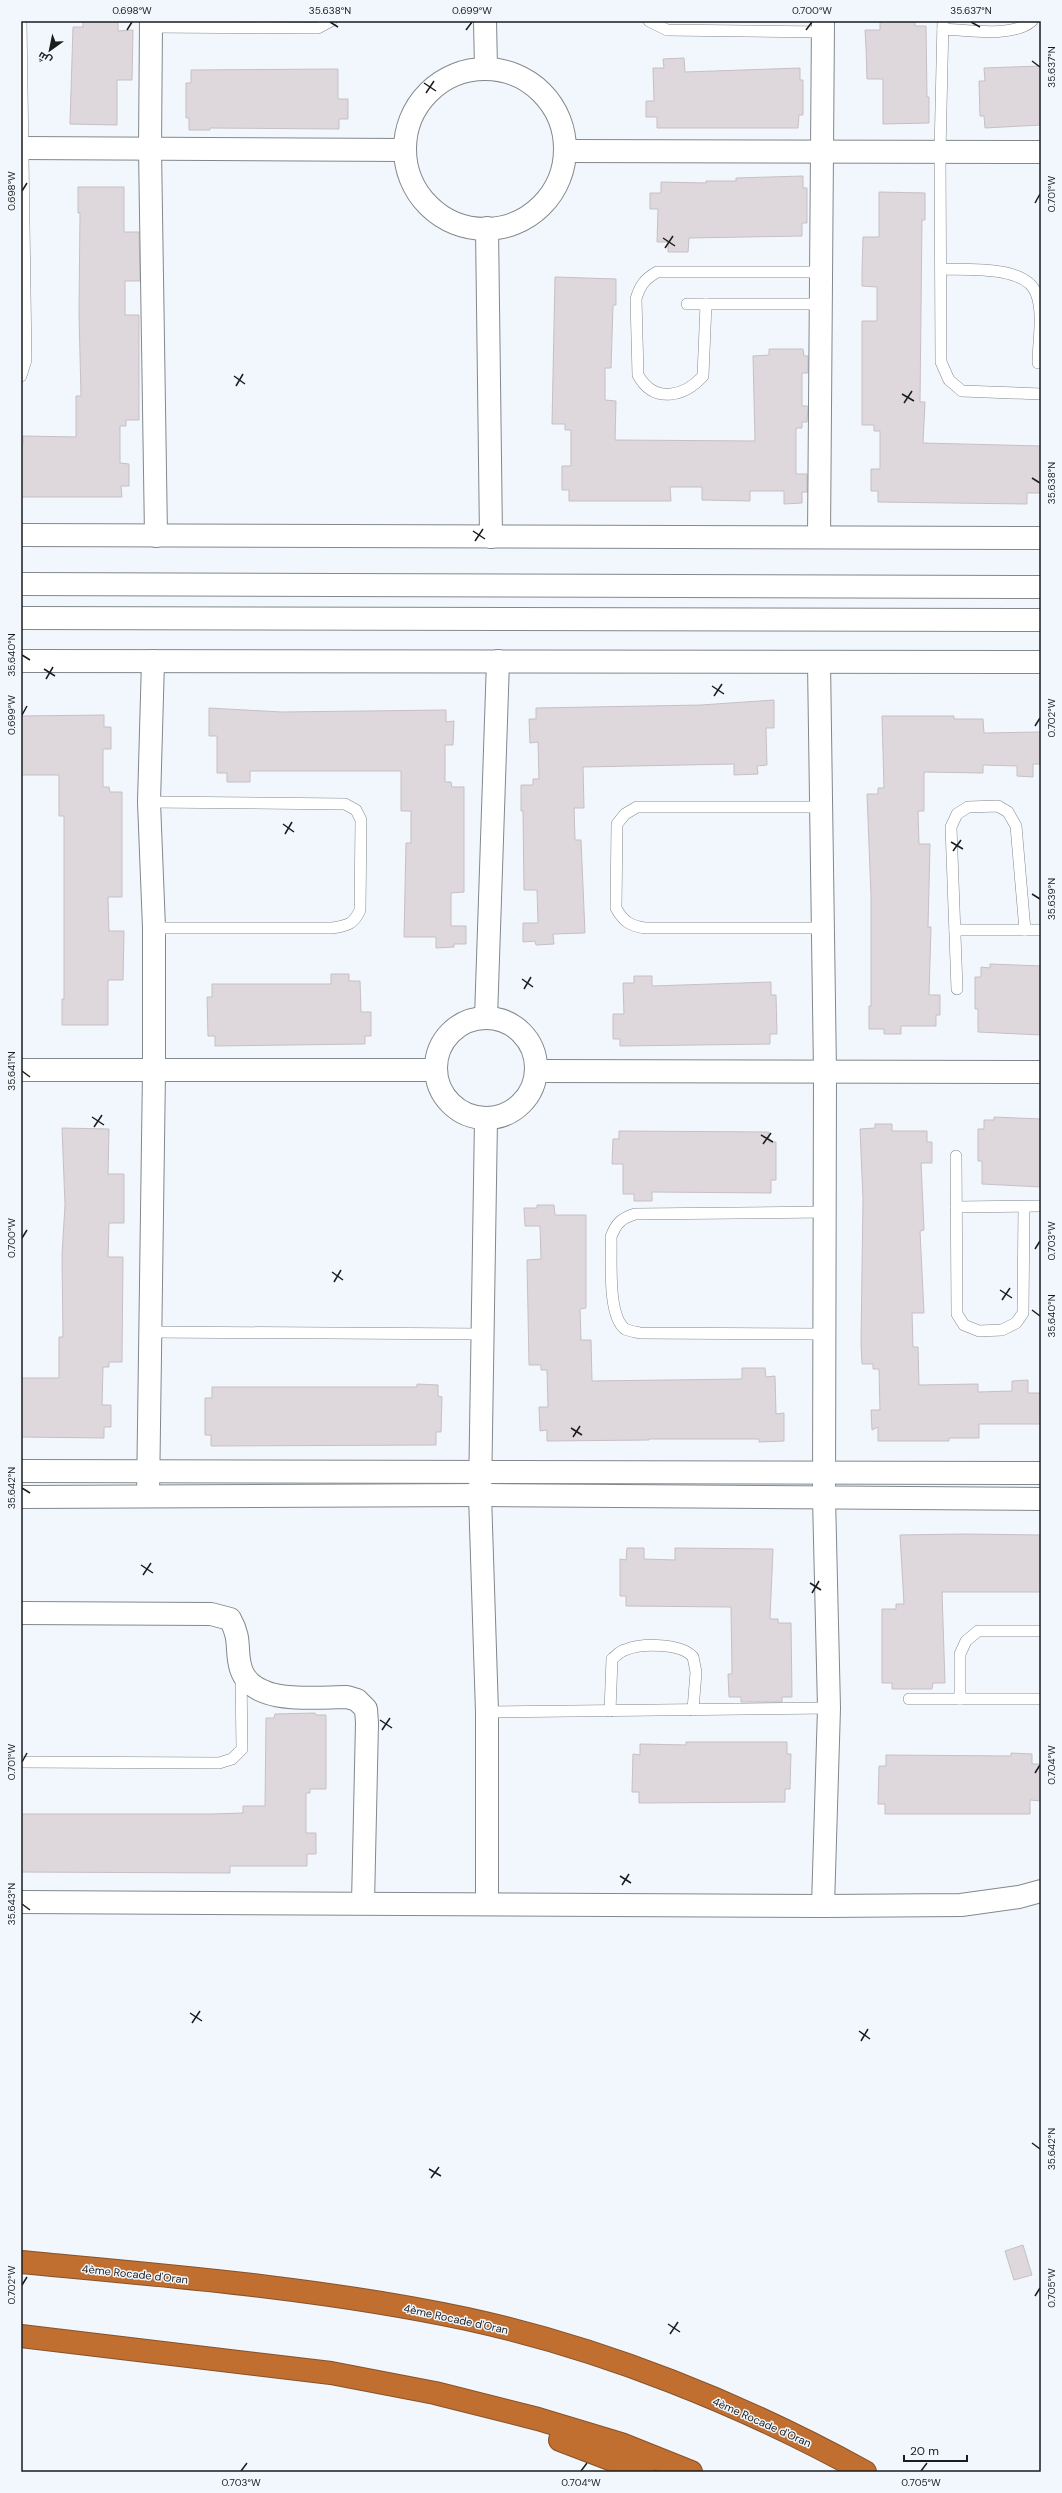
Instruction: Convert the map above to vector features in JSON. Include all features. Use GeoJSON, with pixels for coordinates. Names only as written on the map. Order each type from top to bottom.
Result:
{"type":"FeatureCollection","features":[{"type":"Feature","properties":{"kind":"highway","name":"4ème Rocade d'Oran"},"geometry":{"type":"LineString","coordinates":[[21,2262],[356,2298],[482,2323],[548,2340],[619,2362],[762,2420],[865,2472]]}},
{"type":"Feature","properties":{"kind":"highway"},"geometry":{"type":"LineString","coordinates":[[21,2336],[331,2373],[435,2393],[538,2419],[621,2444],[691,2472]]}},
{"type":"Feature","properties":{"kind":"highway"},"geometry":{"type":"LineString","coordinates":[[435,2393],[644,2472]]}},
{"type":"Feature","properties":{"kind":"street"},"geometry":{"type":"LineString","coordinates":[[485,21],[486,68]]}},
{"type":"Feature","properties":{"kind":"street"},"geometry":{"type":"LineString","coordinates":[[150,24],[150,148],[156,536]]}},
{"type":"Feature","properties":{"kind":"street"},"geometry":{"type":"LineString","coordinates":[[819,537],[823,27]]}},
{"type":"Feature","properties":{"kind":"street"},"geometry":{"type":"LineString","coordinates":[[486,68],[517,75],[534,84],[552,102],[563,125],[566,151],[561,178],[547,202],[525,219],[499,228],[472,228],[445,219],[424,201],[410,177],[404,150],[408,124],[419,102],[438,83],[460,72],[486,68]]}},
{"type":"Feature","properties":{"kind":"street"},"geometry":{"type":"LineString","coordinates":[[23,148],[404,150]]}},
{"type":"Feature","properties":{"kind":"street"},"geometry":{"type":"LineString","coordinates":[[566,151],[1041,152]]}},
{"type":"Feature","properties":{"kind":"street"},"geometry":{"type":"LineString","coordinates":[[487,228],[491,536]]}},
{"type":"Feature","properties":{"kind":"street"},"geometry":{"type":"LineString","coordinates":[[21,535],[1041,538]]}},
{"type":"Feature","properties":{"kind":"street"},"geometry":{"type":"LineString","coordinates":[[21,584],[1041,587]]}},
{"type":"Feature","properties":{"kind":"street"},"geometry":{"type":"LineString","coordinates":[[21,618],[1041,620]]}},
{"type":"Feature","properties":{"kind":"street"},"geometry":{"type":"LineString","coordinates":[[21,661],[1041,662]]}},
{"type":"Feature","properties":{"kind":"street"},"geometry":{"type":"LineString","coordinates":[[148,1496],[147,1472],[151,1332],[154,1071],[154,928],[149,802],[153,661]]}},
{"type":"Feature","properties":{"kind":"street"},"geometry":{"type":"LineString","coordinates":[[486,1018],[498,661]]}},
{"type":"Feature","properties":{"kind":"street"},"geometry":{"type":"LineString","coordinates":[[819,662],[825,1072],[824,1497],[829,1708],[823,1906]]}},
{"type":"Feature","properties":{"kind":"street"},"geometry":{"type":"LineString","coordinates":[[486,1018],[502,1020],[516,1028],[528,1040],[535,1055],[537,1071],[533,1088],[524,1102],[511,1113],[494,1119],[477,1119],[461,1113],[448,1102],[438,1087],[435,1070],[437,1054],[444,1040],[460,1025],[470,1020],[486,1018]]}},
{"type":"Feature","properties":{"kind":"street"},"geometry":{"type":"LineString","coordinates":[[21,1070],[435,1070]]}},
{"type":"Feature","properties":{"kind":"street"},"geometry":{"type":"LineString","coordinates":[[537,1071],[1041,1072]]}},
{"type":"Feature","properties":{"kind":"street"},"geometry":{"type":"LineString","coordinates":[[486,1118],[480,1495],[487,1712],[487,1903]]}},
{"type":"Feature","properties":{"kind":"street"},"geometry":{"type":"LineString","coordinates":[[21,1471],[1041,1473]]}},
{"type":"Feature","properties":{"kind":"street"},"geometry":{"type":"LineString","coordinates":[[21,1496],[480,1495],[1041,1499]]}},
{"type":"Feature","properties":{"kind":"street"},"geometry":{"type":"LineString","coordinates":[[21,1613],[211,1614],[230,1619],[237,1631],[241,1669],[250,1684],[264,1693],[279,1697],[347,1697],[357,1700],[366,1709],[363,1903]]}},
{"type":"Feature","properties":{"kind":"street"},"geometry":{"type":"LineString","coordinates":[[21,1902],[487,1903],[823,1906],[961,1904],[1019,1897],[1041,1891]]}},
{"type":"Feature","properties":{"kind":"lane"},"geometry":{"type":"LineString","coordinates":[[150,24],[318,28],[331,21]]}},
{"type":"Feature","properties":{"kind":"lane"},"geometry":{"type":"LineString","coordinates":[[649,21],[667,30],[823,27]]}},
{"type":"Feature","properties":{"kind":"lane"},"geometry":{"type":"LineString","coordinates":[[1032,21],[1026,26],[1008,31],[943,25],[940,152],[942,362],[949,380],[962,391],[1041,394]]}},
{"type":"Feature","properties":{"kind":"lane"},"geometry":{"type":"LineString","coordinates":[[21,26],[23,268],[26,360],[21,376]]}},
{"type":"Feature","properties":{"kind":"lane"},"geometry":{"type":"LineString","coordinates":[[941,269],[1015,273],[1026,280],[1036,293],[1039,311],[1038,363],[1041,363]]}},
{"type":"Feature","properties":{"kind":"lane"},"geometry":{"type":"LineString","coordinates":[[706,304],[703,376],[693,387],[679,394],[656,392],[644,386],[638,375],[636,299],[639,288],[646,278],[657,272],[822,272]]}},
{"type":"Feature","properties":{"kind":"lane"},"geometry":{"type":"LineString","coordinates":[[687,304],[821,304]]}},
{"type":"Feature","properties":{"kind":"lane"},"geometry":{"type":"LineString","coordinates":[[149,802],[344,804],[356,810],[361,820],[360,910],[356,920],[346,926],[332,928],[154,928]]}},
{"type":"Feature","properties":{"kind":"lane"},"geometry":{"type":"LineString","coordinates":[[957,989],[951,827],[957,814],[968,807],[998,806],[1008,812],[1016,826],[1025,930]]}},
{"type":"Feature","properties":{"kind":"lane"},"geometry":{"type":"LineString","coordinates":[[821,807],[637,807],[625,814],[617,824],[616,908],[622,919],[634,927],[823,928]]}},
{"type":"Feature","properties":{"kind":"lane"},"geometry":{"type":"LineString","coordinates":[[955,930],[1041,930]]}},
{"type":"Feature","properties":{"kind":"lane"},"geometry":{"type":"LineString","coordinates":[[956,1156],[957,1314],[964,1325],[979,1331],[1002,1330],[1016,1324],[1023,1313],[1024,1207]]}},
{"type":"Feature","properties":{"kind":"lane"},"geometry":{"type":"LineString","coordinates":[[956,1207],[1041,1206]]}},
{"type":"Feature","properties":{"kind":"lane"},"geometry":{"type":"LineString","coordinates":[[825,1212],[635,1214],[624,1217],[615,1227],[611,1237],[614,1307],[618,1320],[626,1329],[640,1333],[825,1334]]}},
{"type":"Feature","properties":{"kind":"lane"},"geometry":{"type":"LineString","coordinates":[[151,1332],[482,1334]]}},
{"type":"Feature","properties":{"kind":"lane"},"geometry":{"type":"LineString","coordinates":[[960,1699],[960,1654],[966,1640],[978,1631],[1041,1631]]}},
{"type":"Feature","properties":{"kind":"lane"},"geometry":{"type":"LineString","coordinates":[[610,1711],[612,1659],[624,1650],[651,1646],[680,1646],[693,1657],[696,1672],[693,1710]]}},
{"type":"Feature","properties":{"kind":"lane"},"geometry":{"type":"LineString","coordinates":[[21,1762],[219,1763],[232,1759],[242,1749],[241,1669]]}},
{"type":"Feature","properties":{"kind":"lane"},"geometry":{"type":"LineString","coordinates":[[908,1699],[1041,1699]]}},
{"type":"Feature","properties":{"kind":"lane"},"geometry":{"type":"LineString","coordinates":[[487,1712],[829,1708]]}},
{"type":"Feature","properties":{"kind":"building"},"geometry":{"type":"Polygon","coordinates":[[[83,21],[118,21],[118,31],[133,30],[132,80],[117,80],[117,125],[70,124],[73,27],[83,27],[83,21]]]}},
{"type":"Feature","properties":{"kind":"building"},"geometry":{"type":"Polygon","coordinates":[[[880,21],[915,21],[915,26],[926,26],[929,123],[883,124],[883,79],[867,79],[865,30],[880,30],[880,21]]]}},
{"type":"Feature","properties":{"kind":"building"},"geometry":{"type":"Polygon","coordinates":[[[684,58],[685,72],[800,68],[800,80],[803,80],[803,115],[799,115],[798,128],[657,128],[657,117],[646,117],[646,101],[654,101],[653,68],[664,68],[663,59],[684,58]]]}},
{"type":"Feature","properties":{"kind":"building"},"geometry":{"type":"Polygon","coordinates":[[[1041,66],[1041,125],[985,128],[984,116],[980,116],[979,81],[985,81],[984,68],[1041,66]]]}},
{"type":"Feature","properties":{"kind":"building"},"geometry":{"type":"Polygon","coordinates":[[[338,69],[338,99],[348,99],[348,119],[339,119],[339,129],[210,128],[210,130],[189,130],[189,118],[186,118],[186,83],[191,83],[191,70],[338,69]]]}},
{"type":"Feature","properties":{"kind":"building"},"geometry":{"type":"Polygon","coordinates":[[[803,176],[803,188],[807,188],[807,223],[802,223],[802,236],[689,238],[688,252],[668,252],[668,242],[657,242],[658,209],[650,209],[650,193],[661,193],[661,182],[706,183],[706,181],[736,181],[736,178],[803,176]]]}},
{"type":"Feature","properties":{"kind":"building"},"geometry":{"type":"Polygon","coordinates":[[[78,187],[124,187],[124,232],[139,232],[140,281],[125,281],[125,315],[139,315],[139,420],[126,420],[126,426],[120,426],[120,463],[129,464],[129,486],[121,486],[122,497],[21,497],[21,444],[23,444],[23,436],[76,437],[76,396],[81,396],[79,313],[80,213],[78,213],[78,187]]]}},
{"type":"Feature","properties":{"kind":"building"},"geometry":{"type":"Polygon","coordinates":[[[879,192],[925,193],[925,220],[922,220],[920,402],[925,402],[923,443],[1041,446],[1041,493],[1027,493],[1027,504],[878,502],[878,491],[871,491],[871,469],[880,469],[880,431],[874,431],[874,425],[862,425],[862,321],[877,321],[877,287],[862,286],[862,270],[863,237],[879,237],[879,192]]]}},
{"type":"Feature","properties":{"kind":"building"},"geometry":{"type":"Polygon","coordinates":[[[555,277],[616,279],[616,305],[613,305],[611,368],[605,368],[605,400],[616,401],[615,440],[755,441],[753,356],[769,355],[769,349],[803,349],[804,356],[808,356],[808,373],[802,373],[802,406],[808,406],[807,422],[802,422],[802,428],[796,428],[796,474],[807,474],[807,492],[802,492],[802,503],[784,504],[784,491],[750,491],[750,501],[702,500],[702,487],[670,487],[671,501],[569,501],[569,490],[562,490],[562,466],[571,466],[571,430],[565,430],[565,424],[552,424],[555,277]]]}},
{"type":"Feature","properties":{"kind":"building"},"geometry":{"type":"Polygon","coordinates":[[[774,700],[774,728],[766,728],[767,765],[757,766],[758,774],[734,775],[734,764],[583,767],[584,808],[574,808],[575,840],[581,840],[585,933],[553,934],[554,944],[536,945],[535,941],[523,942],[523,923],[538,923],[537,890],[524,890],[523,811],[521,811],[521,785],[533,785],[533,779],[539,779],[538,742],[530,743],[529,719],[536,719],[536,708],[701,705],[774,700]]]}},
{"type":"Feature","properties":{"kind":"building"},"geometry":{"type":"Polygon","coordinates":[[[209,708],[282,712],[446,710],[446,722],[454,721],[453,745],[445,745],[445,782],[451,782],[452,787],[464,787],[464,892],[451,893],[451,926],[466,926],[466,944],[454,944],[454,947],[436,948],[436,937],[404,937],[406,843],[411,843],[411,811],[401,811],[401,771],[250,771],[250,782],[227,782],[227,773],[217,773],[217,736],[209,736],[209,708]]]}},
{"type":"Feature","properties":{"kind":"building"},"geometry":{"type":"Polygon","coordinates":[[[104,715],[104,727],[111,727],[111,749],[103,749],[103,787],[109,787],[110,792],[122,792],[122,897],[108,897],[109,931],[124,931],[123,980],[108,980],[108,1025],[62,1025],[62,999],[64,999],[64,816],[59,816],[59,775],[21,775],[21,716],[104,715]]]}},
{"type":"Feature","properties":{"kind":"building"},"geometry":{"type":"Polygon","coordinates":[[[882,716],[954,716],[954,719],[983,719],[984,733],[1041,732],[1041,764],[1033,764],[1033,777],[1017,776],[1017,766],[983,765],[983,773],[924,772],[924,811],[918,811],[919,844],[930,844],[928,927],[931,927],[929,995],[940,995],[940,1015],[936,1015],[936,1026],[901,1026],[901,1034],[884,1034],[884,1029],[869,1029],[869,1006],[871,1006],[871,895],[867,794],[878,794],[878,788],[884,788],[882,716]]]}},
{"type":"Feature","properties":{"kind":"building"},"geometry":{"type":"Polygon","coordinates":[[[990,964],[1041,966],[1041,1035],[978,1032],[978,1009],[975,1009],[975,977],[981,977],[981,967],[990,968],[990,964]]]}},
{"type":"Feature","properties":{"kind":"building"},"geometry":{"type":"Polygon","coordinates":[[[331,974],[349,974],[349,981],[360,981],[361,1012],[371,1012],[371,1036],[365,1036],[365,1044],[215,1046],[215,1036],[208,1036],[207,997],[212,997],[212,984],[331,984],[331,974]]]}},
{"type":"Feature","properties":{"kind":"building"},"geometry":{"type":"Polygon","coordinates":[[[634,976],[652,976],[652,986],[771,982],[771,995],[776,995],[777,1034],[770,1034],[770,1044],[620,1046],[620,1039],[613,1039],[613,1014],[624,1014],[623,983],[634,983],[634,976]]]}},
{"type":"Feature","properties":{"kind":"building"},"geometry":{"type":"Polygon","coordinates":[[[994,1117],[1041,1119],[1041,1187],[982,1184],[982,1161],[978,1161],[978,1129],[984,1129],[984,1120],[994,1120],[994,1117]]]}},
{"type":"Feature","properties":{"kind":"building"},"geometry":{"type":"Polygon","coordinates":[[[875,1124],[892,1124],[892,1131],[927,1131],[927,1142],[932,1142],[932,1163],[921,1163],[924,1230],[920,1231],[924,1313],[912,1313],[913,1347],[918,1347],[919,1385],[978,1384],[978,1392],[1012,1391],[1012,1381],[1028,1380],[1028,1393],[1041,1393],[1041,1424],[979,1424],[979,1438],[949,1438],[949,1441],[878,1441],[878,1427],[872,1430],[871,1410],[880,1410],[879,1369],[873,1369],[873,1364],[862,1364],[861,1343],[863,1199],[860,1129],[875,1128],[875,1124]]]}},
{"type":"Feature","properties":{"kind":"building"},"geometry":{"type":"Polygon","coordinates":[[[62,1128],[109,1129],[108,1174],[124,1174],[124,1223],[109,1223],[108,1257],[123,1257],[122,1362],[109,1362],[109,1367],[103,1367],[102,1405],[111,1405],[111,1427],[104,1427],[104,1438],[21,1437],[21,1378],[59,1378],[59,1337],[63,1337],[62,1255],[65,1205],[62,1128]]]}},
{"type":"Feature","properties":{"kind":"building"},"geometry":{"type":"Polygon","coordinates":[[[619,1131],[769,1132],[769,1142],[776,1142],[776,1180],[771,1180],[771,1193],[652,1192],[652,1201],[634,1201],[634,1194],[623,1194],[623,1164],[612,1164],[613,1139],[619,1139],[619,1131]]]}},
{"type":"Feature","properties":{"kind":"building"},"geometry":{"type":"Polygon","coordinates":[[[537,1205],[554,1205],[555,1215],[586,1215],[586,1308],[580,1309],[581,1340],[591,1340],[592,1381],[742,1379],[742,1368],[765,1368],[766,1377],[775,1376],[776,1414],[784,1413],[784,1441],[759,1442],[759,1439],[649,1439],[547,1441],[547,1430],[540,1431],[539,1407],[548,1407],[547,1370],[541,1370],[541,1365],[529,1365],[527,1260],[541,1259],[540,1226],[525,1226],[524,1208],[537,1208],[537,1205]]]}},
{"type":"Feature","properties":{"kind":"building"},"geometry":{"type":"Polygon","coordinates":[[[417,1384],[438,1385],[438,1396],[442,1397],[441,1432],[436,1432],[436,1445],[211,1446],[211,1435],[205,1435],[205,1398],[212,1398],[212,1387],[417,1387],[417,1384]]]}},
{"type":"Feature","properties":{"kind":"building"},"geometry":{"type":"Polygon","coordinates":[[[900,1535],[1041,1535],[1041,1592],[942,1592],[945,1683],[933,1683],[932,1689],[892,1689],[892,1683],[882,1683],[882,1609],[896,1609],[896,1604],[904,1604],[900,1535]]]}},
{"type":"Feature","properties":{"kind":"building"},"geometry":{"type":"Polygon","coordinates":[[[627,1548],[644,1548],[644,1559],[675,1560],[675,1548],[773,1549],[770,1619],[778,1619],[778,1623],[791,1623],[792,1697],[782,1697],[782,1702],[741,1702],[741,1697],[729,1697],[728,1674],[732,1674],[731,1607],[626,1606],[626,1596],[620,1596],[620,1559],[626,1560],[627,1548]]]}},
{"type":"Feature","properties":{"kind":"building"},"geometry":{"type":"Polygon","coordinates":[[[315,1713],[316,1715],[326,1715],[326,1789],[310,1789],[310,1793],[306,1793],[306,1833],[316,1833],[316,1854],[307,1854],[307,1866],[230,1866],[230,1873],[21,1872],[21,1814],[243,1813],[243,1806],[265,1806],[266,1718],[274,1718],[275,1714],[315,1713]]]}},
{"type":"Feature","properties":{"kind":"building"},"geometry":{"type":"Polygon","coordinates":[[[686,1742],[787,1742],[787,1754],[791,1754],[790,1789],[785,1789],[785,1802],[639,1803],[639,1792],[632,1792],[633,1754],[640,1755],[640,1744],[686,1745],[686,1742]]]}},
{"type":"Feature","properties":{"kind":"building"},"geometry":{"type":"Polygon","coordinates":[[[1011,1753],[1032,1754],[1032,1764],[1041,1764],[1041,1801],[1030,1800],[1030,1814],[885,1814],[885,1804],[878,1804],[879,1766],[886,1766],[886,1755],[1011,1756],[1011,1753]]]}},
{"type":"Feature","properties":{"kind":"building"},"geometry":{"type":"Polygon","coordinates":[[[1023,2245],[1032,2275],[1014,2280],[1005,2251],[1023,2245]]]}}]}
